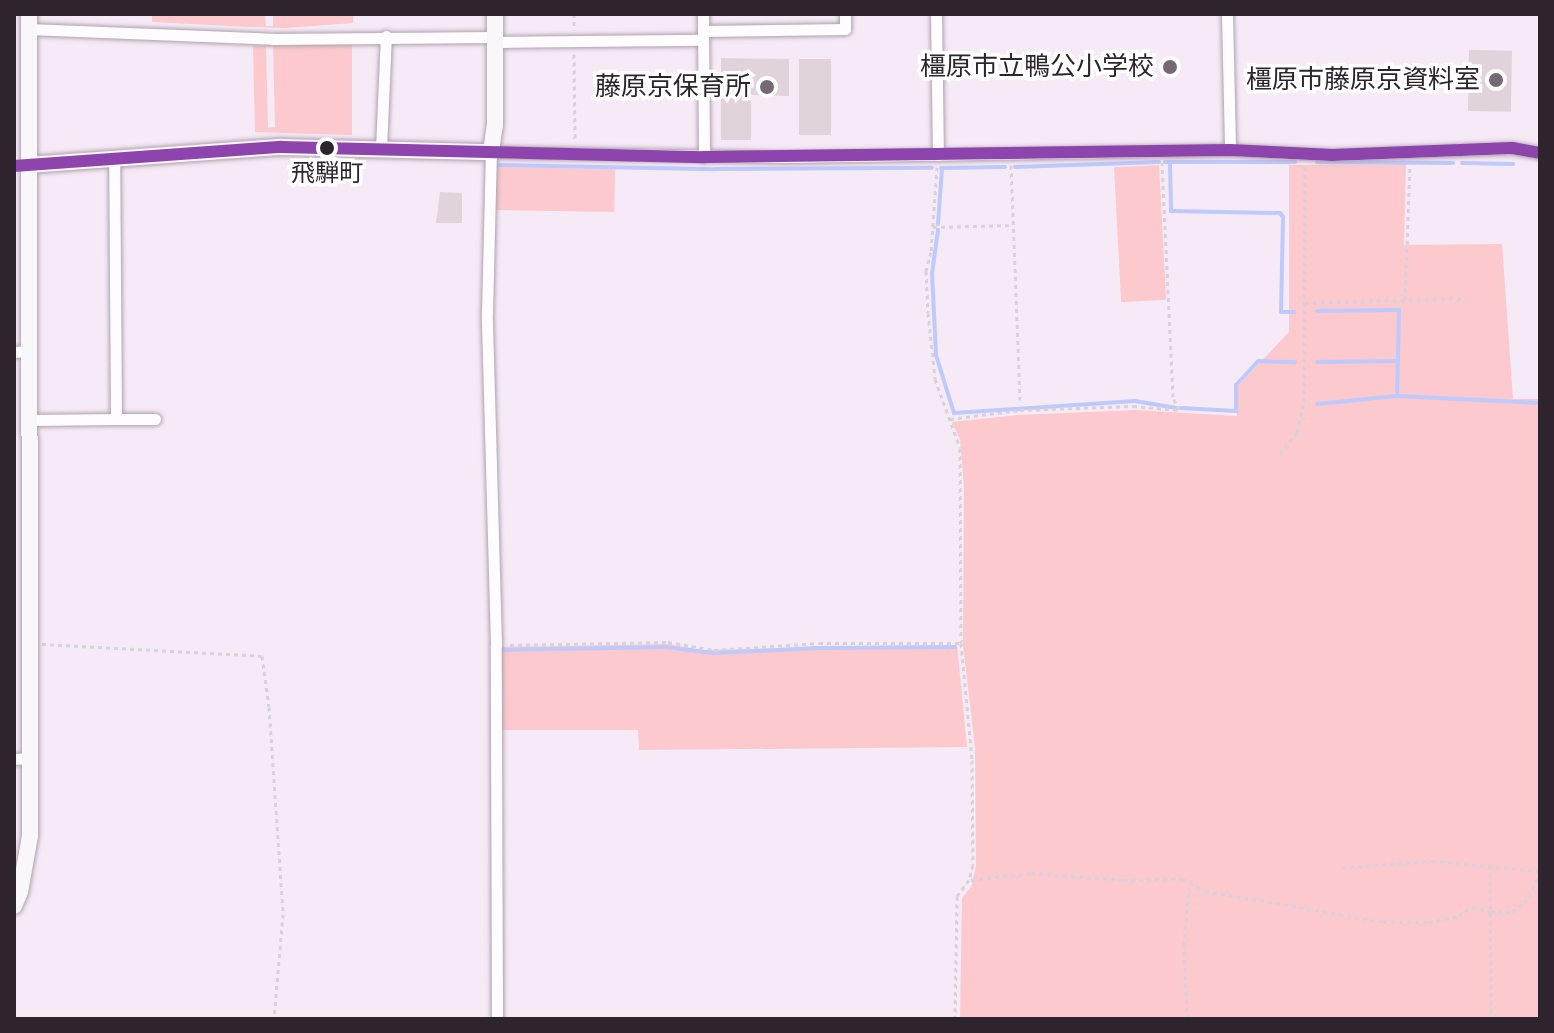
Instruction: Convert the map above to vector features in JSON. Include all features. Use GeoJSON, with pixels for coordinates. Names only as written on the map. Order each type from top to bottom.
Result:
{"type":"FeatureCollection","features":[{"type":"Feature","properties":{"kind":"street"},"geometry":{"type":"LineString","coordinates":[[495,14],[495,125],[491,152],[487,313],[496,645],[497,1019]]}},
{"type":"Feature","properties":{"kind":"street"},"geometry":{"type":"LineString","coordinates":[[703,14],[704,157]]}},
{"type":"Feature","properties":{"kind":"street"},"geometry":{"type":"LineString","coordinates":[[776,14],[777,30]]}},
{"type":"Feature","properties":{"kind":"street"},"geometry":{"type":"LineString","coordinates":[[14,906],[20,892],[30,836],[22,758],[30,643],[22,551],[30,420],[22,352],[21,166],[28,21],[273,39],[386,36],[574,41],[845,29],[845,14]]}},
{"type":"Feature","properties":{"kind":"street"},"geometry":{"type":"LineString","coordinates":[[936,14],[938,155]]}},
{"type":"Feature","properties":{"kind":"street"},"geometry":{"type":"LineString","coordinates":[[1227,14],[1230,150]]}},
{"type":"Feature","properties":{"kind":"street"},"geometry":{"type":"LineString","coordinates":[[381,149],[386,36]]}},
{"type":"Feature","properties":{"kind":"street"},"geometry":{"type":"LineString","coordinates":[[21,166],[267,148],[704,157],[1162,150],[1305,155],[1512,148],[1540,153]]}},
{"type":"Feature","properties":{"kind":"street"},"geometry":{"type":"LineString","coordinates":[[114,160],[116,419]]}},
{"type":"Feature","properties":{"kind":"street"},"geometry":{"type":"LineString","coordinates":[[30,420],[155,419]]}},
{"type":"Feature","properties":{"kind":"path"},"geometry":{"type":"LineString","coordinates":[[574,41],[576,155]]}},
{"type":"Feature","properties":{"kind":"path"},"geometry":{"type":"LineString","coordinates":[[950,419],[1034,409],[1133,406],[1179,410],[1173,397],[1162,150]]}},
{"type":"Feature","properties":{"kind":"path"},"geometry":{"type":"LineString","coordinates":[[1010,154],[1020,400]]}},
{"type":"Feature","properties":{"kind":"path"},"geometry":{"type":"LineString","coordinates":[[938,155],[933,227],[926,271],[930,353],[935,379],[960,448],[963,489],[961,643],[972,760],[973,852],[969,880],[957,896],[955,1019]]}},
{"type":"Feature","properties":{"kind":"path"},"geometry":{"type":"LineString","coordinates":[[1280,454],[1297,432],[1304,402],[1305,155]]}},
{"type":"Feature","properties":{"kind":"path"},"geometry":{"type":"LineString","coordinates":[[1405,300],[1410,165]]}},
{"type":"Feature","properties":{"kind":"path"},"geometry":{"type":"LineString","coordinates":[[933,227],[1013,225]]}},
{"type":"Feature","properties":{"kind":"path"},"geometry":{"type":"LineString","coordinates":[[1304,304],[1465,298]]}},
{"type":"Feature","properties":{"kind":"path"},"geometry":{"type":"LineString","coordinates":[[496,645],[668,642],[714,650],[819,643],[961,643]]}},
{"type":"Feature","properties":{"kind":"path"},"geometry":{"type":"LineString","coordinates":[[30,643],[262,656],[269,707],[283,914],[274,1019]]}},
{"type":"Feature","properties":{"kind":"path"},"geometry":{"type":"LineString","coordinates":[[969,880],[1031,873],[1123,880],[1183,879],[1189,885],[1383,922],[1429,922],[1459,916],[1472,907],[1490,912],[1512,912],[1529,897],[1540,871],[1434,861],[1338,868]]}},
{"type":"Feature","properties":{"kind":"path"},"geometry":{"type":"LineString","coordinates":[[1490,865],[1491,1019]]}},
{"type":"Feature","properties":{"kind":"path"},"geometry":{"type":"LineString","coordinates":[[1187,1019],[1184,945],[1189,885]]}},
{"type":"Feature","properties":{"kind":"shaded area"},"geometry":{"type":"Polygon","coordinates":[[[152,14],[265,14],[266,26],[273,26],[273,14],[353,14],[353,23],[250,27],[152,22],[152,14]]]}},
{"type":"Feature","properties":{"kind":"shaded area"},"geometry":{"type":"Polygon","coordinates":[[[352,42],[352,135],[255,132],[253,46],[352,42]],[[273,46],[266,47],[268,128],[275,127],[273,46]]]}},
{"type":"Feature","properties":{"kind":"shaded area"},"geometry":{"type":"Polygon","coordinates":[[[1406,164],[1404,245],[1502,244],[1513,399],[1540,399],[1540,1019],[960,1019],[962,898],[971,887],[976,866],[975,747],[963,645],[964,488],[960,439],[952,422],[1017,415],[1135,410],[1237,416],[1236,388],[1289,332],[1289,165],[1406,164]]]}},
{"type":"Feature","properties":{"kind":"shaded area"},"geometry":{"type":"Polygon","coordinates":[[[1159,165],[1166,300],[1121,302],[1114,167],[1159,165]]]}},
{"type":"Feature","properties":{"kind":"shaded area"},"geometry":{"type":"Polygon","coordinates":[[[493,167],[615,169],[614,212],[492,210],[493,167]]]}},
{"type":"Feature","properties":{"kind":"shaded area"},"geometry":{"type":"Polygon","coordinates":[[[668,644],[701,650],[957,645],[967,747],[639,750],[638,730],[500,730],[499,647],[668,644]]]}},
{"type":"Feature","properties":{"kind":"building"},"geometry":{"type":"Polygon","coordinates":[[[1469,50],[1512,51],[1511,112],[1468,111],[1469,50]]]}},
{"type":"Feature","properties":{"kind":"building"},"geometry":{"type":"Polygon","coordinates":[[[721,58],[789,59],[789,96],[751,95],[751,140],[721,140],[721,58]]]}},
{"type":"Feature","properties":{"kind":"building"},"geometry":{"type":"Polygon","coordinates":[[[799,59],[831,59],[831,135],[799,135],[799,59]]]}},
{"type":"Feature","properties":{"kind":"building"},"geometry":{"type":"Polygon","coordinates":[[[440,192],[462,193],[462,223],[436,223],[440,192]]]}},
{"type":"Feature","properties":{"kind":"waterway"},"geometry":{"type":"LineString","coordinates":[[1015,167],[1159,162]]}},
{"type":"Feature","properties":{"kind":"waterway"},"geometry":{"type":"LineString","coordinates":[[1165,162],[1295,162]]}},
{"type":"Feature","properties":{"kind":"waterway"},"geometry":{"type":"LineString","coordinates":[[1170,162],[1171,211],[1280,213],[1283,217],[1281,312],[1294,312]]}},
{"type":"Feature","properties":{"kind":"waterway"},"geometry":{"type":"LineString","coordinates":[[1317,162],[1453,163]]}},
{"type":"Feature","properties":{"kind":"waterway"},"geometry":{"type":"LineString","coordinates":[[1462,163],[1513,164]]}},
{"type":"Feature","properties":{"kind":"waterway"},"geometry":{"type":"LineString","coordinates":[[498,165],[715,169],[932,168]]}},
{"type":"Feature","properties":{"kind":"waterway"},"geometry":{"type":"LineString","coordinates":[[941,168],[1005,167]]}},
{"type":"Feature","properties":{"kind":"waterway"},"geometry":{"type":"LineString","coordinates":[[938,224],[942,168]]}},
{"type":"Feature","properties":{"kind":"waterway"},"geometry":{"type":"LineString","coordinates":[[938,230],[932,273],[936,355],[954,413],[1135,401],[1176,408]]}},
{"type":"Feature","properties":{"kind":"waterway"},"geometry":{"type":"LineString","coordinates":[[1317,311],[1399,310],[1397,396],[1540,403]]}},
{"type":"Feature","properties":{"kind":"waterway"},"geometry":{"type":"LineString","coordinates":[[1181,408],[1236,411],[1236,385],[1258,361],[1295,362]]}},
{"type":"Feature","properties":{"kind":"waterway"},"geometry":{"type":"LineString","coordinates":[[1317,362],[1398,361]]}},
{"type":"Feature","properties":{"kind":"waterway"},"geometry":{"type":"LineString","coordinates":[[1317,404],[1397,396]]}},
{"type":"Feature","properties":{"kind":"waterway"},"geometry":{"type":"LineString","coordinates":[[500,650],[665,647],[714,653],[816,648],[955,647]]}},
{"type":"Feature","properties":{"kind":"transit line"},"geometry":{"type":"LineString","coordinates":[[14,166],[281,147],[704,157],[1230,150],[1332,155],[1512,148],[1540,153]]}},
{"type":"Feature","properties":{"kind":"place","name":"橿原市立鴨公小学校"},"geometry":{"type":"Point","coordinates":[1170,67]}},
{"type":"Feature","properties":{"kind":"place","name":"橿原市藤原京資料室"},"geometry":{"type":"Point","coordinates":[1496,80]}},
{"type":"Feature","properties":{"kind":"place","name":"藤原京保育所"},"geometry":{"type":"Point","coordinates":[767,87]}},
{"type":"Feature","properties":{"kind":"place","name":"飛騨町"},"geometry":{"type":"Point","coordinates":[327,148]}}]}
